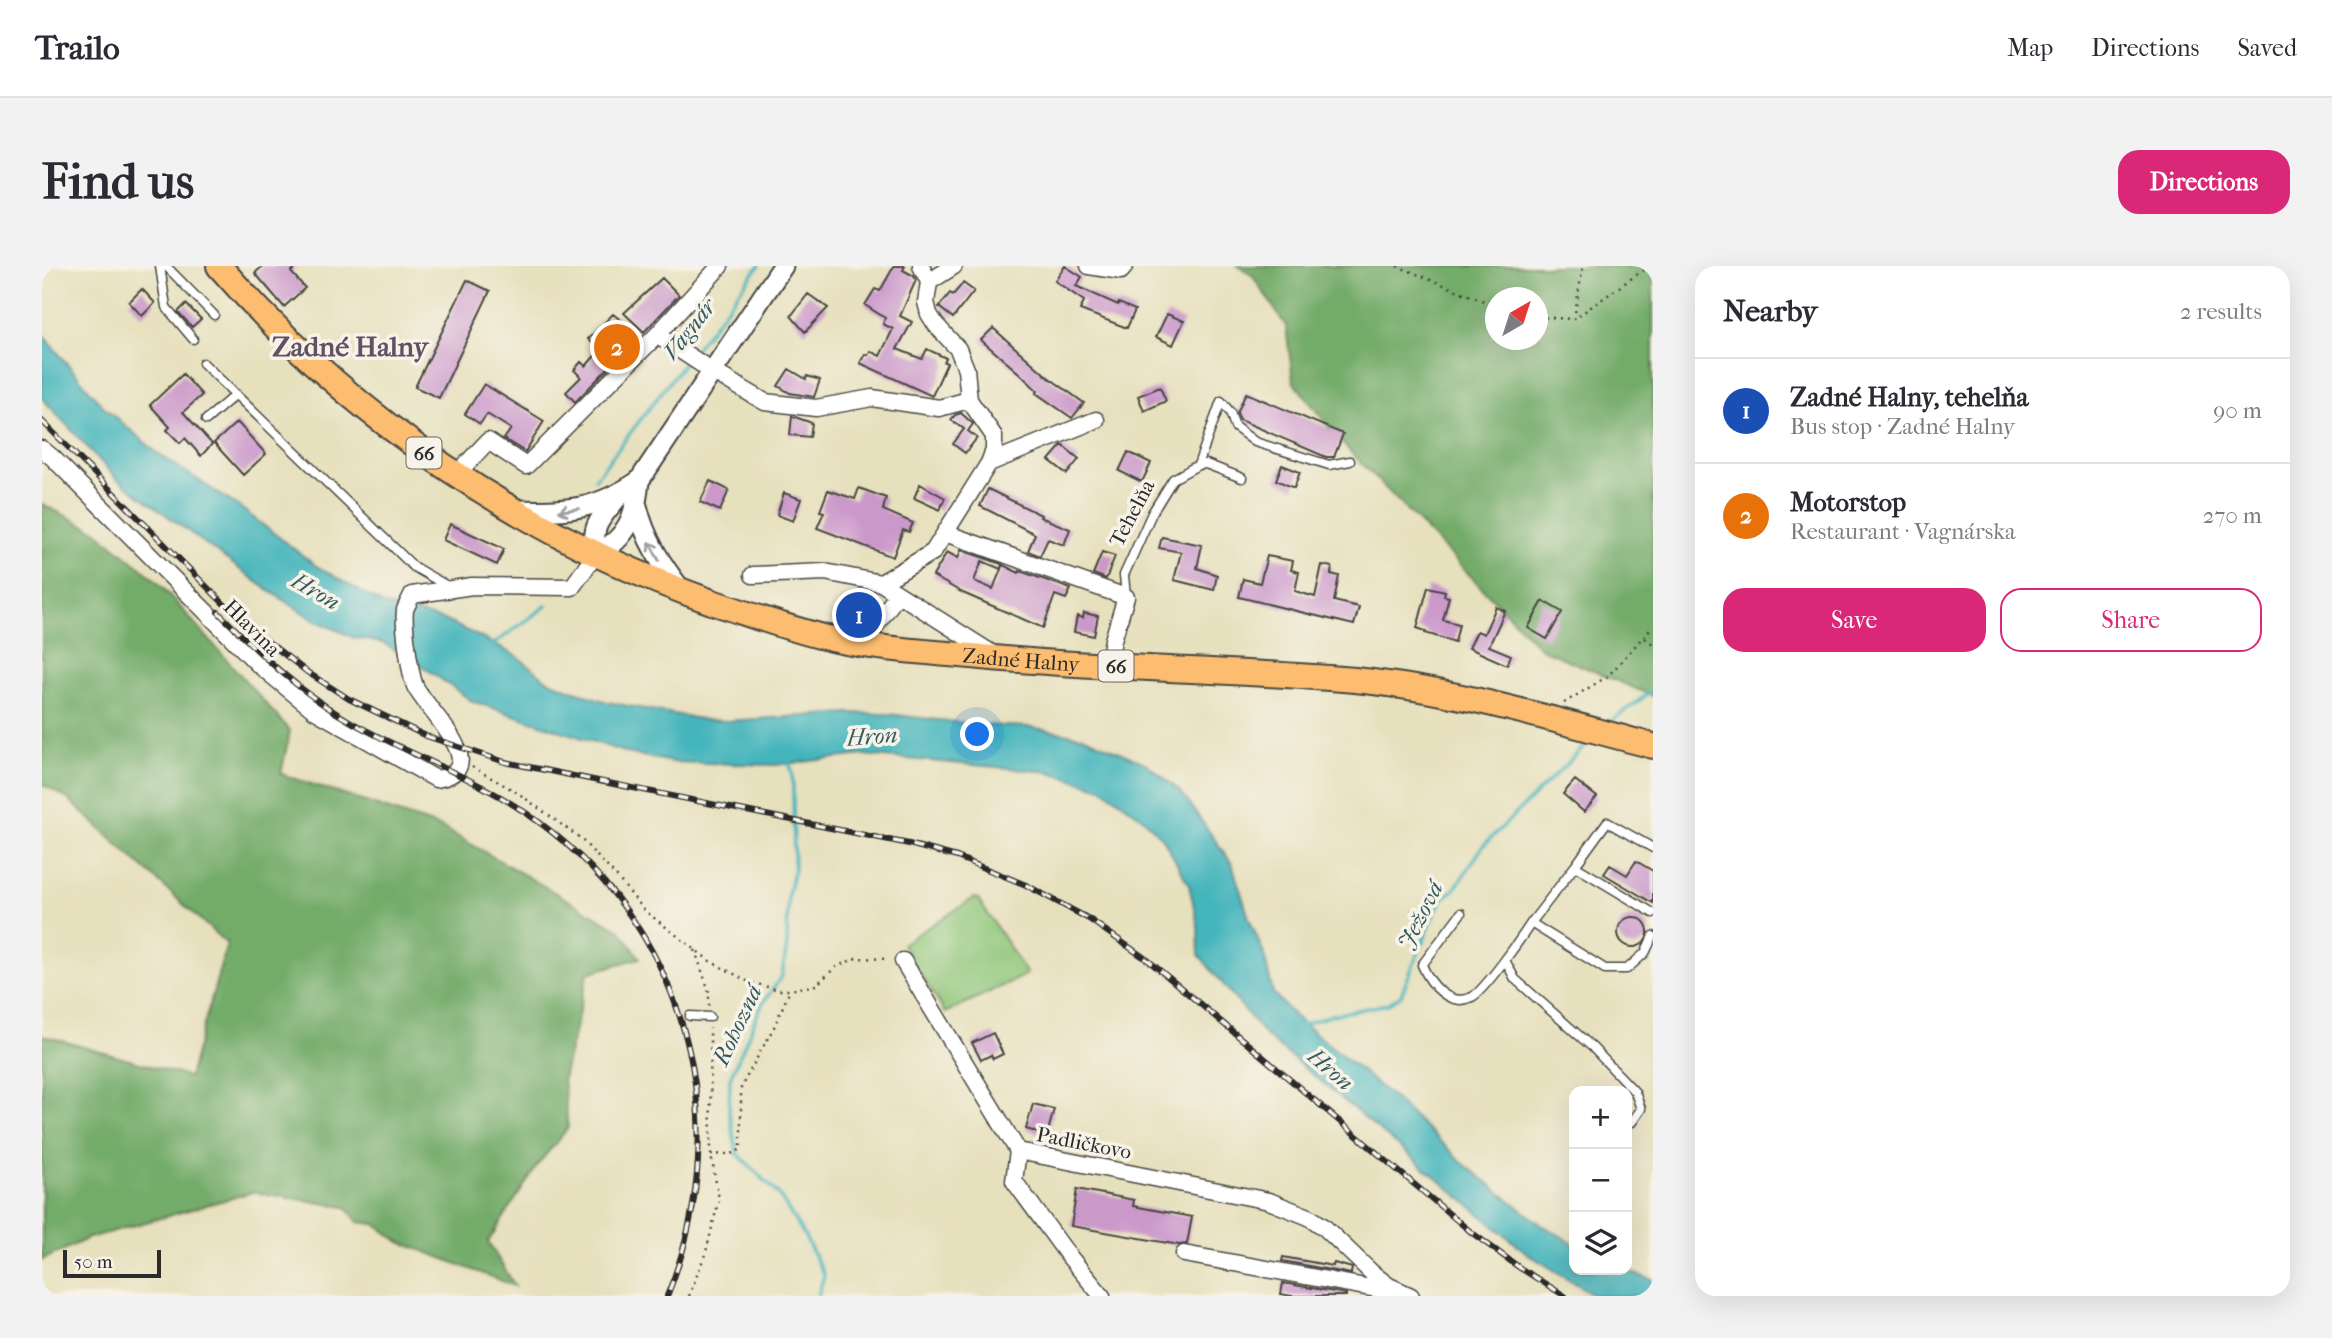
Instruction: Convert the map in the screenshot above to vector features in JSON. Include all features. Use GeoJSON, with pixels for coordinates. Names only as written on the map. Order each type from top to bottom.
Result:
{"type":"FeatureCollection","features":[{"type":"Feature","properties":{"kind":"main road","name":"Zadné Halny"},"geometry":{"type":"LineString","coordinates":[[219,266],[274,326],[341,388],[391,429],[456,475],[579,545],[682,591],[777,624],[832,639],[1001,659],[1383,683],[1455,694],[1653,746]]}},
{"type":"Feature","properties":{"kind":"street"},"geometry":{"type":"LineString","coordinates":[[456,475],[488,441],[526,466],[657,335],[719,266]]}},
{"type":"Feature","properties":{"kind":"street"},"geometry":{"type":"LineString","coordinates":[[682,591],[657,557],[642,525],[637,506],[639,481],[699,362],[783,266]]}},
{"type":"Feature","properties":{"kind":"street"},"geometry":{"type":"LineString","coordinates":[[881,583],[933,552],[989,463],[994,450],[994,436],[969,400],[966,369],[958,349],[929,314],[926,302],[929,282],[921,266]]}},
{"type":"Feature","properties":{"kind":"street"},"geometry":{"type":"LineString","coordinates":[[929,282],[954,266]]}},
{"type":"Feature","properties":{"kind":"street"},"geometry":{"type":"LineString","coordinates":[[1089,266],[1121,271],[1125,266]]}},
{"type":"Feature","properties":{"kind":"street"},"geometry":{"type":"LineString","coordinates":[[657,335],[765,402],[816,408],[872,398],[939,408],[969,400]]}},
{"type":"Feature","properties":{"kind":"street"},"geometry":{"type":"LineString","coordinates":[[989,463],[1096,420]]}},
{"type":"Feature","properties":{"kind":"street","name":"Hlavina"},"geometry":{"type":"LineString","coordinates":[[42,449],[259,665],[314,710],[436,779],[454,773],[460,760]]}},
{"type":"Feature","properties":{"kind":"street"},"geometry":{"type":"LineString","coordinates":[[514,510],[572,510],[596,504],[639,481]]}},
{"type":"Feature","properties":{"kind":"street"},"geometry":{"type":"LineString","coordinates":[[460,760],[458,748],[451,735],[415,685],[409,661],[405,610],[412,595],[472,586],[572,587],[579,545],[593,535],[621,493]]}},
{"type":"Feature","properties":{"kind":"street"},"geometry":{"type":"LineString","coordinates":[[579,545],[613,547],[622,537],[637,506]]}},
{"type":"Feature","properties":{"kind":"street"},"geometry":{"type":"LineString","coordinates":[[945,533],[1126,597]]}},
{"type":"Feature","properties":{"kind":"street"},"geometry":{"type":"LineString","coordinates":[[752,575],[825,572],[881,583],[1001,659]]}},
{"type":"Feature","properties":{"kind":"street"},"geometry":{"type":"LineString","coordinates":[[863,643],[898,594]]}},
{"type":"Feature","properties":{"kind":"street","name":"Tehelňa"},"geometry":{"type":"LineString","coordinates":[[1108,666],[1126,597]]}},
{"type":"Feature","properties":{"kind":"street","name":"Padličkovo"},"geometry":{"type":"LineString","coordinates":[[903,961],[1018,1151],[1269,1201],[1308,1217],[1324,1227],[1372,1273],[1389,1286],[1410,1296]]}},
{"type":"Feature","properties":{"kind":"street"},"geometry":{"type":"LineString","coordinates":[[1018,1151],[1014,1181],[1102,1296]]}},
{"type":"Feature","properties":{"kind":"street"},"geometry":{"type":"LineString","coordinates":[[1184,1254],[1410,1296]]}},
{"type":"Feature","properties":{"kind":"lane"},"geometry":{"type":"LineString","coordinates":[[160,266],[166,307],[193,339]]}},
{"type":"Feature","properties":{"kind":"lane"},"geometry":{"type":"LineString","coordinates":[[166,266],[214,316]]}},
{"type":"Feature","properties":{"kind":"lane"},"geometry":{"type":"LineString","coordinates":[[203,362],[414,567],[452,589]]}},
{"type":"Feature","properties":{"kind":"lane"},"geometry":{"type":"LineString","coordinates":[[206,420],[236,394]]}},
{"type":"Feature","properties":{"kind":"lane"},"geometry":{"type":"LineString","coordinates":[[1198,466],[1221,401],[1230,412],[1235,427],[1255,442],[1329,465],[1350,461]]}},
{"type":"Feature","properties":{"kind":"lane"},"geometry":{"type":"LineString","coordinates":[[1198,466],[1206,464],[1242,478]]}},
{"type":"Feature","properties":{"kind":"lane","name":"Tehelňa"},"geometry":{"type":"LineString","coordinates":[[1126,597],[1124,575],[1152,513],[1173,480],[1198,466]]}},
{"type":"Feature","properties":{"kind":"lane"},"geometry":{"type":"LineString","coordinates":[[1461,913],[1422,965],[1441,993],[1455,1000],[1473,997],[1505,960],[1607,822],[1653,848]]}},
{"type":"Feature","properties":{"kind":"lane"},"geometry":{"type":"LineString","coordinates":[[1575,866],[1653,913]]}},
{"type":"Feature","properties":{"kind":"lane"},"geometry":{"type":"LineString","coordinates":[[1531,923],[1605,969],[1627,969],[1645,953],[1653,936]]}},
{"type":"Feature","properties":{"kind":"lane"},"geometry":{"type":"LineString","coordinates":[[1505,960],[1515,979],[1592,1047],[1628,1086]]}},
{"type":"Feature","properties":{"kind":"lane"},"geometry":{"type":"LineString","coordinates":[[690,1016],[710,1017]]}},
{"type":"Feature","properties":{"kind":"lane"},"geometry":{"type":"LineString","coordinates":[[1632,1090],[1641,1109],[1632,1122]]}},
{"type":"Feature","properties":{"kind":"path"},"geometry":{"type":"LineString","coordinates":[[1397,266],[1485,302]]}},
{"type":"Feature","properties":{"kind":"path"},"geometry":{"type":"LineString","coordinates":[[1574,319],[1583,266]]}},
{"type":"Feature","properties":{"kind":"path"},"geometry":{"type":"LineString","coordinates":[[1548,318],[1574,319],[1649,266]]}},
{"type":"Feature","properties":{"kind":"path"},"geometry":{"type":"LineString","coordinates":[[1555,719],[1562,704],[1608,676],[1653,626]]}},
{"type":"Feature","properties":{"kind":"path"},"geometry":{"type":"LineString","coordinates":[[1645,638],[1653,644]]}},
{"type":"Feature","properties":{"kind":"path"},"geometry":{"type":"LineString","coordinates":[[460,760],[517,793],[579,838],[645,911],[695,950],[747,981],[778,990],[790,990],[816,985],[836,967],[856,958],[903,961]]}},
{"type":"Feature","properties":{"kind":"path"},"geometry":{"type":"LineString","coordinates":[[689,1296],[706,1252],[719,1199],[711,1156],[709,992],[695,950]]}},
{"type":"Feature","properties":{"kind":"path"},"geometry":{"type":"LineString","coordinates":[[711,1156],[737,1153],[741,1147],[741,1087],[774,1027],[790,990]]}},
{"type":"Feature","properties":{"kind":"green space"},"geometry":{"type":"Polygon","coordinates":[[[1238,266],[1653,266],[1653,696],[1541,649],[1342,443],[1293,381],[1286,326],[1252,275],[1238,266]]]}},
{"type":"Feature","properties":{"kind":"green space"},"geometry":{"type":"Polygon","coordinates":[[[42,504],[96,531],[157,581],[290,731],[281,774],[441,827],[620,930],[640,958],[588,973],[563,1079],[568,1128],[539,1163],[488,1242],[515,1286],[400,1242],[375,1224],[358,1222],[346,1207],[253,1192],[89,1238],[42,1260],[42,1035],[189,1077],[227,944],[68,799],[42,784],[42,504]]]}},
{"type":"Feature","properties":{"kind":"green space"},"geometry":{"type":"Polygon","coordinates":[[[974,898],[978,899],[1027,974],[945,1013],[902,944],[974,898]]]}},
{"type":"Feature","properties":{"kind":"water","name":"Hron"},"geometry":{"type":"Polygon","coordinates":[[[42,334],[102,405],[157,453],[241,508],[315,565],[384,605],[444,620],[518,657],[547,680],[607,702],[706,720],[847,713],[1031,727],[1085,737],[1147,764],[1181,792],[1232,864],[1264,954],[1273,993],[1293,1015],[1394,1098],[1465,1165],[1538,1222],[1569,1241],[1569,1275],[1632,1275],[1632,1273],[1653,1280],[1653,1296],[1596,1296],[1528,1254],[1266,1036],[1199,955],[1198,925],[1189,885],[1164,840],[1144,819],[1102,788],[1050,772],[863,755],[775,765],[672,762],[627,753],[472,701],[383,643],[352,637],[313,619],[268,590],[115,477],[42,398],[42,334]]]}},
{"type":"Feature","properties":{"kind":"building"},"geometry":{"type":"Polygon","coordinates":[[[263,266],[297,266],[291,272],[305,288],[284,307],[255,273],[263,266]]]}},
{"type":"Feature","properties":{"kind":"building"},"geometry":{"type":"Polygon","coordinates":[[[894,266],[905,266],[903,270],[916,280],[900,316],[912,322],[897,349],[922,359],[927,349],[946,358],[944,362],[947,363],[932,396],[860,363],[870,351],[880,356],[893,329],[883,324],[885,318],[865,305],[875,289],[880,291],[894,266]]]}},
{"type":"Feature","properties":{"kind":"building"},"geometry":{"type":"Polygon","coordinates":[[[1065,266],[1082,277],[1076,286],[1135,310],[1127,328],[1080,310],[1084,301],[1055,281],[1065,266]]]}},
{"type":"Feature","properties":{"kind":"building"},"geometry":{"type":"Polygon","coordinates":[[[662,278],[679,295],[644,332],[624,313],[662,278]]]}},
{"type":"Feature","properties":{"kind":"building"},"geometry":{"type":"Polygon","coordinates":[[[467,280],[490,291],[439,398],[415,387],[467,280]]]}},
{"type":"Feature","properties":{"kind":"building"},"geometry":{"type":"Polygon","coordinates":[[[963,283],[974,291],[953,318],[939,307],[950,293],[953,295],[963,283]]]}},
{"type":"Feature","properties":{"kind":"building"},"geometry":{"type":"Polygon","coordinates":[[[142,289],[155,303],[142,316],[129,302],[142,289]]]}},
{"type":"Feature","properties":{"kind":"building"},"geometry":{"type":"Polygon","coordinates":[[[808,294],[828,308],[805,332],[791,316],[808,294]]]}},
{"type":"Feature","properties":{"kind":"building"},"geometry":{"type":"Polygon","coordinates":[[[186,304],[201,319],[192,327],[178,312],[186,304]]]}},
{"type":"Feature","properties":{"kind":"building"},"geometry":{"type":"Polygon","coordinates":[[[613,314],[622,321],[613,330],[629,347],[575,402],[566,392],[581,377],[574,370],[581,362],[586,366],[600,350],[588,339],[613,314]]]}},
{"type":"Feature","properties":{"kind":"building"},"geometry":{"type":"Polygon","coordinates":[[[1167,314],[1184,321],[1173,345],[1156,337],[1167,314]]]}},
{"type":"Feature","properties":{"kind":"building"},"geometry":{"type":"Polygon","coordinates":[[[993,328],[1048,377],[1084,403],[1072,418],[1036,393],[1038,391],[981,340],[993,328]]]}},
{"type":"Feature","properties":{"kind":"building"},"geometry":{"type":"Polygon","coordinates":[[[789,369],[806,379],[807,376],[820,380],[814,397],[790,393],[778,386],[789,369]]]}},
{"type":"Feature","properties":{"kind":"building"},"geometry":{"type":"Polygon","coordinates":[[[183,374],[202,395],[183,412],[212,444],[201,456],[185,438],[180,443],[167,430],[170,427],[150,405],[183,374]]]}},
{"type":"Feature","properties":{"kind":"building"},"geometry":{"type":"Polygon","coordinates":[[[484,384],[544,421],[525,452],[504,439],[511,429],[487,414],[480,424],[465,414],[484,384]]]}},
{"type":"Feature","properties":{"kind":"building"},"geometry":{"type":"Polygon","coordinates":[[[1160,387],[1166,401],[1144,411],[1138,396],[1160,387]]]}},
{"type":"Feature","properties":{"kind":"building"},"geometry":{"type":"Polygon","coordinates":[[[1246,393],[1343,434],[1334,457],[1326,457],[1240,420],[1237,413],[1246,393]]]}},
{"type":"Feature","properties":{"kind":"building"},"geometry":{"type":"Polygon","coordinates":[[[961,413],[973,424],[968,431],[977,438],[965,453],[953,444],[964,429],[951,420],[961,413]]]}},
{"type":"Feature","properties":{"kind":"building"},"geometry":{"type":"Polygon","coordinates":[[[792,416],[812,423],[810,437],[790,435],[792,416]]]}},
{"type":"Feature","properties":{"kind":"building"},"geometry":{"type":"Polygon","coordinates":[[[237,422],[266,454],[243,475],[214,443],[237,422]]]}},
{"type":"Feature","properties":{"kind":"building"},"geometry":{"type":"Polygon","coordinates":[[[1062,445],[1079,459],[1067,474],[1049,460],[1062,445]]]}},
{"type":"Feature","properties":{"kind":"building"},"geometry":{"type":"Polygon","coordinates":[[[1128,452],[1151,463],[1142,482],[1119,471],[1128,452]]]}},
{"type":"Feature","properties":{"kind":"building"},"geometry":{"type":"Polygon","coordinates":[[[1282,465],[1300,472],[1294,488],[1276,480],[1282,465]]]}},
{"type":"Feature","properties":{"kind":"building"},"geometry":{"type":"Polygon","coordinates":[[[710,481],[729,490],[720,511],[700,502],[710,481]]]}},
{"type":"Feature","properties":{"kind":"building"},"geometry":{"type":"Polygon","coordinates":[[[920,484],[945,498],[940,510],[914,498],[920,484]]]}},
{"type":"Feature","properties":{"kind":"building"},"geometry":{"type":"Polygon","coordinates":[[[859,488],[886,498],[883,510],[913,523],[909,532],[903,530],[893,557],[817,528],[824,512],[820,511],[828,490],[855,499],[859,488]]]}},
{"type":"Feature","properties":{"kind":"building"},"geometry":{"type":"Polygon","coordinates":[[[988,489],[1041,515],[1040,517],[1070,529],[1064,545],[1048,539],[1040,556],[1028,551],[1035,534],[980,506],[988,489]]]}},
{"type":"Feature","properties":{"kind":"building"},"geometry":{"type":"Polygon","coordinates":[[[784,493],[801,499],[793,521],[777,515],[784,493]]]}},
{"type":"Feature","properties":{"kind":"building"},"geometry":{"type":"Polygon","coordinates":[[[450,524],[504,549],[497,565],[443,540],[450,524]]]}},
{"type":"Feature","properties":{"kind":"building"},"geometry":{"type":"Polygon","coordinates":[[[1162,537],[1202,545],[1197,568],[1217,575],[1214,590],[1174,580],[1181,552],[1159,548],[1162,537]]]}},
{"type":"Feature","properties":{"kind":"building"},"geometry":{"type":"Polygon","coordinates":[[[961,550],[1002,564],[1001,568],[1003,565],[1019,573],[1020,571],[1071,589],[1066,599],[1055,595],[1043,628],[963,593],[933,576],[947,552],[958,558],[961,550]],[[982,561],[974,581],[993,589],[1001,569],[982,561]]]}},
{"type":"Feature","properties":{"kind":"building"},"geometry":{"type":"Polygon","coordinates":[[[1102,552],[1115,556],[1106,579],[1093,574],[1102,552]]]}},
{"type":"Feature","properties":{"kind":"building"},"geometry":{"type":"Polygon","coordinates":[[[1267,556],[1293,561],[1291,570],[1299,572],[1295,591],[1315,597],[1322,565],[1332,567],[1331,574],[1339,576],[1334,601],[1359,607],[1354,625],[1239,597],[1243,579],[1260,583],[1267,556]]]}},
{"type":"Feature","properties":{"kind":"building"},"geometry":{"type":"Polygon","coordinates":[[[1428,587],[1445,591],[1444,596],[1449,597],[1443,620],[1459,624],[1455,642],[1417,628],[1428,587]]]}},
{"type":"Feature","properties":{"kind":"building"},"geometry":{"type":"Polygon","coordinates":[[[1543,601],[1562,612],[1547,639],[1528,628],[1543,601]]]}},
{"type":"Feature","properties":{"kind":"building"},"geometry":{"type":"Polygon","coordinates":[[[1496,607],[1505,611],[1489,646],[1511,655],[1507,665],[1469,648],[1477,631],[1484,634],[1496,607]]]}},
{"type":"Feature","properties":{"kind":"building"},"geometry":{"type":"Polygon","coordinates":[[[1084,613],[1098,616],[1094,636],[1074,632],[1077,616],[1083,618],[1084,613]]]}},
{"type":"Feature","properties":{"kind":"building"},"geometry":{"type":"Polygon","coordinates":[[[1575,780],[1597,797],[1584,812],[1563,794],[1575,780]]]}},
{"type":"Feature","properties":{"kind":"building"},"geometry":{"type":"Polygon","coordinates":[[[1636,861],[1653,871],[1653,903],[1604,874],[1610,865],[1627,875],[1636,861]]]}},
{"type":"Feature","properties":{"kind":"building"},"geometry":{"type":"Polygon","coordinates":[[[1633,917],[1643,922],[1648,932],[1643,942],[1633,947],[1623,942],[1618,932],[1623,922],[1633,917]]]}},
{"type":"Feature","properties":{"kind":"building"},"geometry":{"type":"Polygon","coordinates":[[[993,1033],[1003,1054],[993,1059],[991,1055],[981,1060],[972,1043],[993,1033]]]}},
{"type":"Feature","properties":{"kind":"building"},"geometry":{"type":"Polygon","coordinates":[[[1033,1104],[1054,1109],[1047,1135],[1026,1129],[1033,1104]]]}},
{"type":"Feature","properties":{"kind":"building"},"geometry":{"type":"Polygon","coordinates":[[[1077,1189],[1134,1200],[1133,1206],[1192,1217],[1187,1244],[1179,1245],[1071,1226],[1077,1189]]]}},
{"type":"Feature","properties":{"kind":"building"},"geometry":{"type":"Polygon","coordinates":[[[1283,1257],[1333,1266],[1334,1263],[1352,1268],[1351,1274],[1282,1261],[1283,1257]]]}},
{"type":"Feature","properties":{"kind":"building"},"geometry":{"type":"Polygon","coordinates":[[[1283,1283],[1346,1294],[1346,1296],[1281,1294],[1283,1283]]]}},
{"type":"Feature","properties":{"kind":"waterway","name":"Vagnár"},"geometry":{"type":"LineString","coordinates":[[692,353],[759,266]]}},
{"type":"Feature","properties":{"kind":"waterway","name":"Vagnár"},"geometry":{"type":"LineString","coordinates":[[595,479],[687,359]]}},
{"type":"Feature","properties":{"kind":"waterway","name":"Vagnár"},"geometry":{"type":"LineString","coordinates":[[491,646],[546,606]]}},
{"type":"Feature","properties":{"kind":"waterway","name":"Ježová"},"geometry":{"type":"LineString","coordinates":[[1609,723],[1653,690]]}},
{"type":"Feature","properties":{"kind":"waterway","name":"Ježová"},"geometry":{"type":"LineString","coordinates":[[1301,1025],[1332,1015],[1388,1004],[1401,995],[1435,912],[1444,897],[1454,890],[1483,846],[1590,741]]}},
{"type":"Feature","properties":{"kind":"waterway","name":"Rohozná"},"geometry":{"type":"LineString","coordinates":[[788,760],[792,771],[794,869],[788,895],[787,945],[782,976],[762,1004],[730,1078],[729,1112],[737,1153],[778,1194],[804,1235],[824,1275],[818,1296]]}},
{"type":"Feature","properties":{"kind":"railway"},"geometry":{"type":"LineString","coordinates":[[42,421],[240,620],[307,672],[349,699],[426,736],[505,762],[909,844],[957,857],[1026,885],[1089,919],[1149,961],[1471,1232],[1520,1268],[1565,1296]]}},
{"type":"Feature","properties":{"kind":"railway"},"geometry":{"type":"LineString","coordinates":[[218,612],[281,672],[334,712],[484,788],[526,813],[581,858],[626,909],[660,967],[684,1029],[696,1094],[698,1161],[688,1229],[667,1296]]}},
{"type":"Feature","properties":{"kind":"place","name":"Motorstop"},"geometry":{"type":"Point","coordinates":[617,347]}},
{"type":"Feature","properties":{"kind":"place","name":"Zadné Halny, tehelňa"},"geometry":{"type":"Point","coordinates":[859,615]}},
{"type":"Feature","properties":{"kind":"district","name":"Zadné Halny"},"geometry":{"type":"Point","coordinates":[350,346]}}]}
